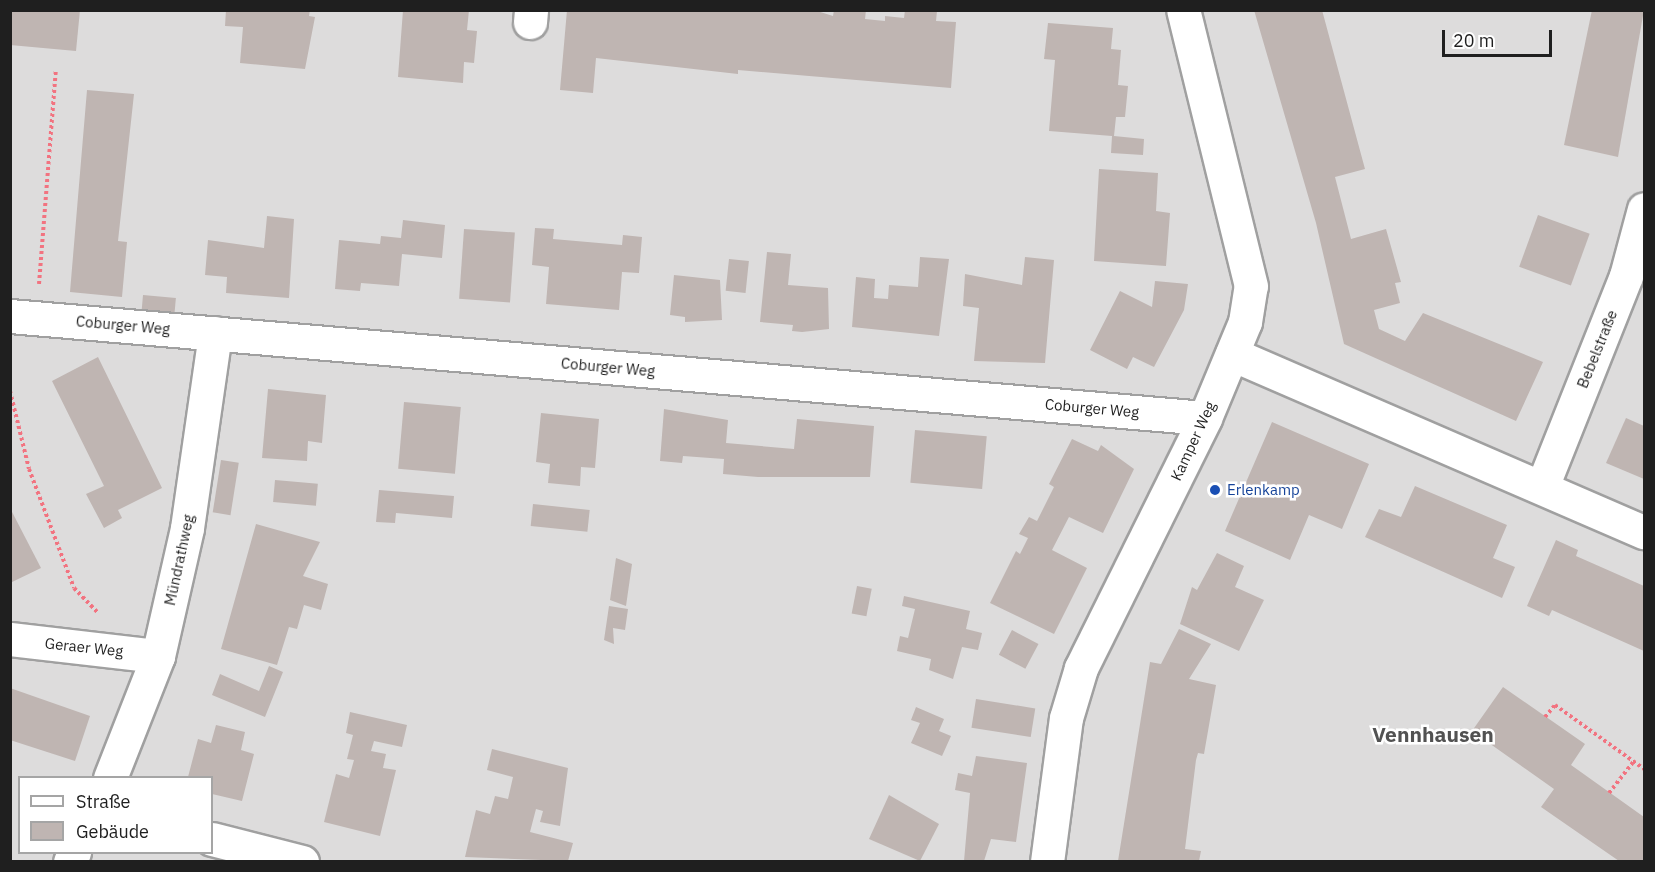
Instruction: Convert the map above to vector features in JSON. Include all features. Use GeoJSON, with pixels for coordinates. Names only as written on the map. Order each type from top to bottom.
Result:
{"type":"FeatureCollection","features":[{"type":"Feature","properties":{"kind":"street","name":"Kamper Weg"},"geometry":{"type":"LineString","coordinates":[[1047,861],[1066,718],[1081,668],[1205,418],[1245,322],[1251,286],[1183,10]]}},
{"type":"Feature","properties":{"kind":"street","name":"Bebelstraße"},"geometry":{"type":"LineString","coordinates":[[1542,487],[1626,276],[1644,209]]}},
{"type":"Feature","properties":{"kind":"street","name":"Coburger Weg"},"geometry":{"type":"LineString","coordinates":[[23,317],[1205,418]]}},
{"type":"Feature","properties":{"kind":"street","name":"Mündrathweg"},"geometry":{"type":"LineString","coordinates":[[110,776],[146,654],[187,528],[215,333]]}},
{"type":"Feature","properties":{"kind":"street"},"geometry":{"type":"LineString","coordinates":[[1232,354],[1644,532]]}},
{"type":"Feature","properties":{"kind":"street","name":"Geraer Weg"},"geometry":{"type":"LineString","coordinates":[[10,639],[146,654]]}},
{"type":"Feature","properties":{"kind":"street"},"geometry":{"type":"LineString","coordinates":[[213,839],[302,861]]}},
{"type":"Feature","properties":{"kind":"path"},"geometry":{"type":"LineString","coordinates":[[23,317],[56,70]]}},
{"type":"Feature","properties":{"kind":"path"},"geometry":{"type":"LineString","coordinates":[[10,391],[29,469],[74,588],[146,654]]}},
{"type":"Feature","properties":{"kind":"path"},"geometry":{"type":"LineString","coordinates":[[1545,717],[1555,705],[1644,769]]}},
{"type":"Feature","properties":{"kind":"path"},"geometry":{"type":"LineString","coordinates":[[1610,793],[1634,761]]}},
{"type":"Feature","properties":{"kind":"shaded area"},"geometry":{"type":"Polygon","coordinates":[[[10,11],[1644,11],[1644,861],[11,861],[10,11]]]}},
{"type":"Feature","properties":{"kind":"building"},"geometry":{"type":"Polygon","coordinates":[[[10,10],[80,10],[76,51],[10,45],[10,10]]]}},
{"type":"Feature","properties":{"kind":"building"},"geometry":{"type":"Polygon","coordinates":[[[226,10],[310,10],[309,16],[315,17],[305,69],[240,63],[243,27],[225,26],[226,10]]]}},
{"type":"Feature","properties":{"kind":"building"},"geometry":{"type":"Polygon","coordinates":[[[403,10],[469,10],[467,30],[477,31],[474,63],[464,62],[463,83],[398,77],[403,10]]]}},
{"type":"Feature","properties":{"kind":"building"},"geometry":{"type":"Polygon","coordinates":[[[567,10],[814,10],[833,16],[834,10],[866,10],[865,19],[885,21],[885,16],[904,18],[905,10],[937,11],[936,21],[956,22],[951,88],[738,70],[738,74],[596,58],[593,93],[560,90],[567,10]]]}},
{"type":"Feature","properties":{"kind":"building"},"geometry":{"type":"Polygon","coordinates":[[[1254,10],[1322,10],[1365,169],[1335,177],[1351,239],[1386,229],[1401,282],[1395,283],[1400,303],[1374,310],[1379,329],[1405,341],[1423,313],[1543,362],[1516,421],[1344,344],[1316,223],[1254,10]]]}},
{"type":"Feature","properties":{"kind":"building"},"geometry":{"type":"Polygon","coordinates":[[[1592,10],[1644,10],[1618,157],[1564,145],[1592,10]]]}},
{"type":"Feature","properties":{"kind":"building"},"geometry":{"type":"Polygon","coordinates":[[[1048,23],[1113,28],[1111,49],[1121,50],[1118,85],[1128,86],[1125,117],[1116,117],[1114,136],[1144,139],[1143,155],[1111,153],[1112,136],[1049,131],[1055,60],[1044,59],[1048,23]]]}},
{"type":"Feature","properties":{"kind":"building"},"geometry":{"type":"Polygon","coordinates":[[[87,90],[134,94],[118,241],[127,242],[122,297],[70,292],[87,90]]]}},
{"type":"Feature","properties":{"kind":"building"},"geometry":{"type":"Polygon","coordinates":[[[1099,169],[1158,173],[1156,211],[1170,213],[1166,266],[1094,261],[1099,169]]]}},
{"type":"Feature","properties":{"kind":"building"},"geometry":{"type":"Polygon","coordinates":[[[1538,215],[1590,234],[1571,285],[1519,267],[1538,215]]]}},
{"type":"Feature","properties":{"kind":"building"},"geometry":{"type":"Polygon","coordinates":[[[267,216],[294,219],[289,298],[226,293],[227,277],[205,275],[208,240],[264,248],[267,216]]]}},
{"type":"Feature","properties":{"kind":"building"},"geometry":{"type":"Polygon","coordinates":[[[403,220],[445,225],[442,258],[402,254],[399,286],[361,283],[360,291],[335,289],[339,240],[380,244],[381,236],[401,238],[403,220]]]}},
{"type":"Feature","properties":{"kind":"building"},"geometry":{"type":"Polygon","coordinates":[[[535,228],[554,229],[553,239],[622,245],[623,235],[642,237],[639,273],[622,272],[619,310],[546,304],[549,267],[532,265],[535,228]]]}},
{"type":"Feature","properties":{"kind":"building"},"geometry":{"type":"Polygon","coordinates":[[[464,229],[515,233],[510,302],[459,299],[464,229]]]}},
{"type":"Feature","properties":{"kind":"building"},"geometry":{"type":"Polygon","coordinates":[[[767,252],[791,254],[788,285],[828,288],[829,329],[792,331],[793,325],[760,322],[767,252]]]}},
{"type":"Feature","properties":{"kind":"building"},"geometry":{"type":"Polygon","coordinates":[[[920,257],[949,259],[939,336],[852,327],[856,277],[875,279],[874,298],[888,299],[889,285],[918,287],[920,257]]]}},
{"type":"Feature","properties":{"kind":"building"},"geometry":{"type":"Polygon","coordinates":[[[1025,257],[1054,260],[1045,363],[974,361],[979,308],[963,306],[965,274],[1022,285],[1025,257]]]}},
{"type":"Feature","properties":{"kind":"building"},"geometry":{"type":"Polygon","coordinates":[[[729,259],[749,261],[746,293],[726,291],[729,259]]]}},
{"type":"Feature","properties":{"kind":"building"},"geometry":{"type":"Polygon","coordinates":[[[674,275],[720,280],[722,320],[685,322],[685,317],[670,315],[674,275]]]}},
{"type":"Feature","properties":{"kind":"building"},"geometry":{"type":"Polygon","coordinates":[[[1155,281],[1188,284],[1184,310],[1154,367],[1133,357],[1127,369],[1090,350],[1120,291],[1152,307],[1155,281]]]}},
{"type":"Feature","properties":{"kind":"building"},"geometry":{"type":"Polygon","coordinates":[[[143,295],[176,298],[174,314],[142,311],[143,295]]]}},
{"type":"Feature","properties":{"kind":"building"},"geometry":{"type":"Polygon","coordinates":[[[98,357],[162,488],[118,510],[122,518],[104,528],[86,494],[104,486],[52,381],[98,357]]]}},
{"type":"Feature","properties":{"kind":"building"},"geometry":{"type":"Polygon","coordinates":[[[268,389],[326,395],[322,443],[308,441],[307,461],[262,458],[268,389]]]}},
{"type":"Feature","properties":{"kind":"building"},"geometry":{"type":"Polygon","coordinates":[[[404,402],[461,407],[455,474],[398,469],[404,402]]]}},
{"type":"Feature","properties":{"kind":"building"},"geometry":{"type":"Polygon","coordinates":[[[664,409],[728,420],[726,443],[794,449],[797,419],[874,426],[870,477],[758,477],[723,474],[724,459],[683,456],[682,463],[660,461],[664,409]]]}},
{"type":"Feature","properties":{"kind":"building"},"geometry":{"type":"Polygon","coordinates":[[[541,413],[599,419],[595,468],[581,467],[580,486],[548,483],[550,464],[536,462],[541,413]]]}},
{"type":"Feature","properties":{"kind":"building"},"geometry":{"type":"Polygon","coordinates":[[[1626,418],[1644,426],[1644,479],[1606,463],[1626,418]]]}},
{"type":"Feature","properties":{"kind":"building"},"geometry":{"type":"Polygon","coordinates":[[[1272,422],[1369,464],[1342,529],[1309,515],[1290,560],[1225,531],[1272,422]]]}},
{"type":"Feature","properties":{"kind":"building"},"geometry":{"type":"Polygon","coordinates":[[[915,430],[987,436],[982,489],[910,483],[915,430]]]}},
{"type":"Feature","properties":{"kind":"building"},"geometry":{"type":"Polygon","coordinates":[[[1072,439],[1098,451],[1101,445],[1134,469],[1103,533],[1069,517],[1052,550],[1087,568],[1054,634],[990,603],[1016,551],[1020,554],[1028,538],[1019,534],[1029,517],[1037,521],[1054,487],[1049,484],[1072,439]]]}},
{"type":"Feature","properties":{"kind":"building"},"geometry":{"type":"Polygon","coordinates":[[[221,460],[239,463],[230,515],[213,512],[221,460]]]}},
{"type":"Feature","properties":{"kind":"building"},"geometry":{"type":"Polygon","coordinates":[[[275,480],[318,484],[316,506],[273,502],[275,480]]]}},
{"type":"Feature","properties":{"kind":"building"},"geometry":{"type":"Polygon","coordinates":[[[1415,486],[1507,525],[1493,558],[1515,567],[1502,598],[1365,537],[1379,509],[1401,517],[1415,486]]]}},
{"type":"Feature","properties":{"kind":"building"},"geometry":{"type":"Polygon","coordinates":[[[379,490],[454,496],[452,518],[396,513],[395,523],[376,522],[379,490]]]}},
{"type":"Feature","properties":{"kind":"building"},"geometry":{"type":"Polygon","coordinates":[[[533,504],[590,510],[587,532],[531,526],[533,504]]]}},
{"type":"Feature","properties":{"kind":"building"},"geometry":{"type":"Polygon","coordinates":[[[10,508],[41,568],[10,583],[10,508]]]}},
{"type":"Feature","properties":{"kind":"building"},"geometry":{"type":"Polygon","coordinates":[[[256,524],[320,542],[303,576],[328,584],[321,610],[304,605],[297,629],[289,627],[277,665],[221,649],[256,524]]]}},
{"type":"Feature","properties":{"kind":"building"},"geometry":{"type":"Polygon","coordinates":[[[1556,540],[1578,550],[1576,556],[1644,586],[1644,651],[1552,610],[1549,616],[1527,606],[1556,540]]]}},
{"type":"Feature","properties":{"kind":"building"},"geometry":{"type":"Polygon","coordinates":[[[1217,553],[1244,566],[1235,587],[1264,600],[1239,651],[1180,624],[1192,587],[1197,590],[1217,553]]]}},
{"type":"Feature","properties":{"kind":"building"},"geometry":{"type":"Polygon","coordinates":[[[616,558],[632,564],[626,606],[610,600],[616,558]]]}},
{"type":"Feature","properties":{"kind":"building"},"geometry":{"type":"Polygon","coordinates":[[[857,586],[872,589],[866,616],[852,613],[857,586]]]}},
{"type":"Feature","properties":{"kind":"building"},"geometry":{"type":"Polygon","coordinates":[[[904,596],[970,611],[966,629],[982,633],[978,650],[962,647],[953,679],[929,670],[931,659],[897,651],[900,636],[908,638],[915,609],[902,606],[904,596]]]}},
{"type":"Feature","properties":{"kind":"building"},"geometry":{"type":"Polygon","coordinates":[[[609,606],[628,609],[625,630],[613,628],[614,644],[604,640],[609,606]]]}},
{"type":"Feature","properties":{"kind":"building"},"geometry":{"type":"Polygon","coordinates":[[[1179,629],[1211,644],[1189,679],[1216,685],[1204,754],[1198,753],[1196,760],[1185,849],[1201,851],[1199,861],[1118,861],[1150,662],[1161,664],[1179,629]]]}},
{"type":"Feature","properties":{"kind":"building"},"geometry":{"type":"Polygon","coordinates":[[[1012,630],[1038,644],[1025,669],[999,655],[1012,630]]]}},
{"type":"Feature","properties":{"kind":"building"},"geometry":{"type":"Polygon","coordinates":[[[269,666],[283,672],[265,717],[212,695],[220,674],[259,691],[269,666]]]}},
{"type":"Feature","properties":{"kind":"building"},"geometry":{"type":"Polygon","coordinates":[[[1503,687],[1585,744],[1571,765],[1644,817],[1644,861],[1619,861],[1541,807],[1554,789],[1472,731],[1503,687]]]}},
{"type":"Feature","properties":{"kind":"building"},"geometry":{"type":"Polygon","coordinates":[[[10,688],[90,716],[75,761],[10,740],[10,688]]]}},
{"type":"Feature","properties":{"kind":"building"},"geometry":{"type":"Polygon","coordinates":[[[976,699],[1035,708],[1031,737],[971,728],[976,699]]]}},
{"type":"Feature","properties":{"kind":"building"},"geometry":{"type":"Polygon","coordinates":[[[916,707],[944,719],[939,731],[951,736],[942,756],[911,743],[920,723],[911,720],[916,707]]]}},
{"type":"Feature","properties":{"kind":"building"},"geometry":{"type":"Polygon","coordinates":[[[350,712],[407,725],[402,747],[374,741],[371,751],[386,754],[383,768],[396,770],[380,836],[324,822],[336,774],[349,778],[354,760],[347,759],[353,735],[346,733],[350,712]]]}},
{"type":"Feature","properties":{"kind":"building"},"geometry":{"type":"Polygon","coordinates":[[[216,725],[245,732],[241,750],[254,754],[242,801],[213,794],[213,776],[188,776],[198,739],[211,743],[216,725]]]}},
{"type":"Feature","properties":{"kind":"building"},"geometry":{"type":"Polygon","coordinates":[[[492,749],[568,768],[560,826],[540,822],[543,811],[536,809],[530,832],[573,843],[568,861],[465,857],[476,810],[490,814],[495,796],[508,799],[513,777],[487,770],[492,749]]]}},
{"type":"Feature","properties":{"kind":"building"},"geometry":{"type":"Polygon","coordinates":[[[976,756],[1027,763],[1016,842],[991,839],[984,861],[964,861],[970,793],[955,790],[958,773],[972,776],[976,756]]]}},
{"type":"Feature","properties":{"kind":"building"},"geometry":{"type":"Polygon","coordinates":[[[889,795],[939,824],[920,861],[869,839],[889,795]]]}},
{"type":"Feature","properties":{"kind":"place","name":"Erlenkamp"},"geometry":{"type":"Point","coordinates":[1215,490]}},
{"type":"Feature","properties":{"kind":"district","name":"Vennhausen"},"geometry":{"type":"Point","coordinates":[1433,734]}}]}
